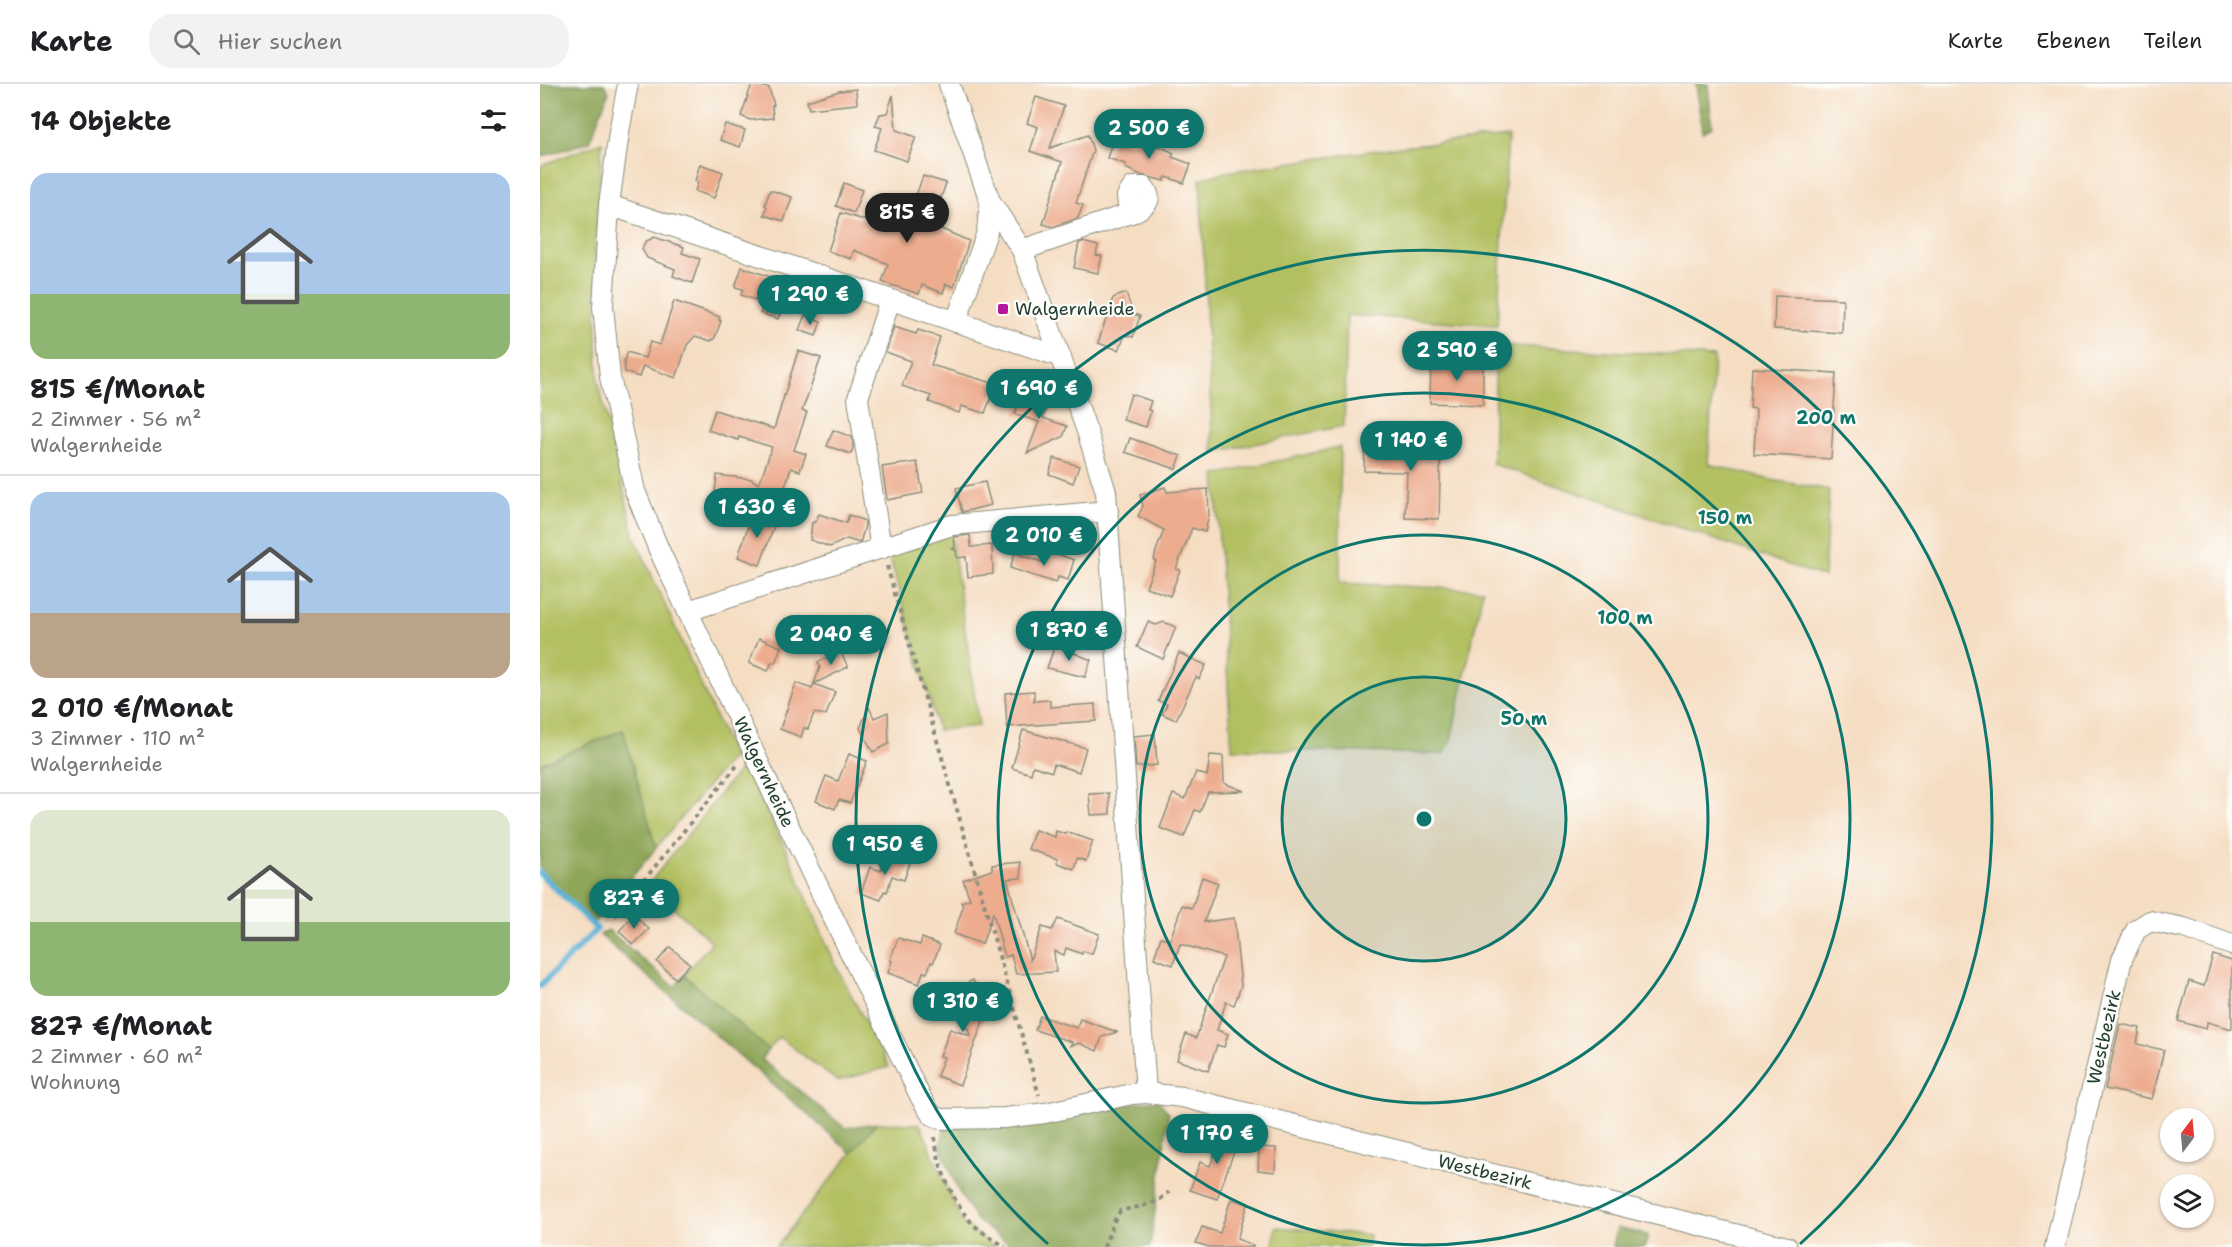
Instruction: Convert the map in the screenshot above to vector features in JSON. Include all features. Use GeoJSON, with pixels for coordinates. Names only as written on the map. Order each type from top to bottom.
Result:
{"type":"FeatureCollection","features":[{"type":"Feature","properties":{"kind":"street","name":"Walgernheide"},"geometry":{"type":"LineString","coordinates":[[628,84],[609,205],[603,307],[609,377],[635,491],[659,550],[755,754],[921,1098],[931,1114],[940,1119]]}},
{"type":"Feature","properties":{"kind":"street"},"geometry":{"type":"LineString","coordinates":[[940,1119],[1005,1118],[1045,1113],[1146,1093],[1106,492],[1022,250],[990,201],[949,84]]}},
{"type":"Feature","properties":{"kind":"street"},"geometry":{"type":"LineString","coordinates":[[956,322],[987,232],[990,201]]}},
{"type":"Feature","properties":{"kind":"street"},"geometry":{"type":"LineString","coordinates":[[609,205],[1061,357]]}},
{"type":"Feature","properties":{"kind":"street"},"geometry":{"type":"LineString","coordinates":[[1022,250],[1134,212]]}},
{"type":"Feature","properties":{"kind":"street"},"geometry":{"type":"LineString","coordinates":[[882,549],[858,398],[890,300]]}},
{"type":"Feature","properties":{"kind":"street"},"geometry":{"type":"LineString","coordinates":[[688,611],[952,525],[1108,510]]}},
{"type":"Feature","properties":{"kind":"street","name":"Westbezirk"},"geometry":{"type":"LineString","coordinates":[[2055,1247],[2122,959],[2136,930],[2150,921],[2184,928],[2232,945]]}},
{"type":"Feature","properties":{"kind":"street","name":"Westbezirk"},"geometry":{"type":"LineString","coordinates":[[1146,1093],[1182,1097],[1787,1247]]}},
{"type":"Feature","properties":{"kind":"path"},"geometry":{"type":"LineString","coordinates":[[882,549],[1045,1113]]}},
{"type":"Feature","properties":{"kind":"path"},"geometry":{"type":"LineString","coordinates":[[615,915],[740,761],[755,754]]}},
{"type":"Feature","properties":{"kind":"path"},"geometry":{"type":"LineString","coordinates":[[940,1119],[935,1137],[937,1152],[954,1196],[972,1223],[1005,1247]]}},
{"type":"Feature","properties":{"kind":"path"},"geometry":{"type":"LineString","coordinates":[[1104,1247],[1120,1212],[1153,1204],[1163,1199],[1169,1192]]}},
{"type":"Feature","properties":{"kind":"green space"},"geometry":{"type":"Polygon","coordinates":[[[540,84],[604,84],[609,92],[589,142],[540,157],[540,84]]]}},
{"type":"Feature","properties":{"kind":"green space"},"geometry":{"type":"Polygon","coordinates":[[[1696,84],[1708,84],[1712,127],[1702,132],[1696,84]]]}},
{"type":"Feature","properties":{"kind":"green space"},"geometry":{"type":"Polygon","coordinates":[[[1508,136],[1497,325],[1347,315],[1344,426],[1213,452],[1200,179],[1226,172],[1390,148],[1508,136]]]}},
{"type":"Feature","properties":{"kind":"green space"},"geometry":{"type":"Polygon","coordinates":[[[602,142],[595,248],[598,381],[635,538],[733,756],[656,848],[623,730],[540,764],[540,166],[602,142]]]}},
{"type":"Feature","properties":{"kind":"green space"},"geometry":{"type":"Polygon","coordinates":[[[1496,345],[1714,357],[1708,464],[1771,480],[1829,490],[1824,577],[1493,464],[1496,345]]]}},
{"type":"Feature","properties":{"kind":"green space"},"geometry":{"type":"Polygon","coordinates":[[[1340,447],[1340,583],[1483,590],[1451,740],[1444,754],[1232,749],[1215,475],[1340,447]]]}},
{"type":"Feature","properties":{"kind":"green space"},"geometry":{"type":"Polygon","coordinates":[[[951,534],[979,726],[938,730],[889,555],[951,534]]]}},
{"type":"Feature","properties":{"kind":"green space"},"geometry":{"type":"Polygon","coordinates":[[[623,730],[656,848],[592,925],[540,875],[540,764],[623,730]]]}},
{"type":"Feature","properties":{"kind":"green space"},"geometry":{"type":"Polygon","coordinates":[[[739,770],[747,771],[787,852],[836,966],[889,1067],[837,1081],[779,1037],[768,1050],[684,975],[712,942],[648,885],[739,770]]]}},
{"type":"Feature","properties":{"kind":"green space"},"geometry":{"type":"Polygon","coordinates":[[[608,930],[675,987],[684,975],[768,1050],[761,1059],[845,1128],[876,1123],[852,1153],[600,935],[608,930]]]}},
{"type":"Feature","properties":{"kind":"green space"},"geometry":{"type":"Polygon","coordinates":[[[1158,1100],[1169,1113],[1150,1247],[1013,1247],[976,1220],[959,1192],[940,1146],[945,1128],[1158,1100]]]}},
{"type":"Feature","properties":{"kind":"green space"},"geometry":{"type":"Polygon","coordinates":[[[876,1123],[920,1124],[961,1221],[994,1247],[776,1247],[876,1123]]]}},
{"type":"Feature","properties":{"kind":"green space"},"geometry":{"type":"Polygon","coordinates":[[[1276,1227],[1369,1235],[1368,1247],[1273,1247],[1276,1227]]]}},
{"type":"Feature","properties":{"kind":"green space"},"geometry":{"type":"Polygon","coordinates":[[[1617,1228],[1648,1235],[1645,1247],[1613,1247],[1617,1228]]]}},
{"type":"Feature","properties":{"kind":"building"},"geometry":{"type":"Polygon","coordinates":[[[752,84],[769,88],[774,105],[772,106],[773,118],[750,120],[741,116],[752,84]]]}},
{"type":"Feature","properties":{"kind":"building"},"geometry":{"type":"Polygon","coordinates":[[[856,89],[857,104],[809,109],[807,101],[839,91],[856,89]]]}},
{"type":"Feature","properties":{"kind":"building"},"geometry":{"type":"Polygon","coordinates":[[[893,95],[896,130],[916,137],[907,161],[874,150],[882,128],[875,126],[880,114],[887,113],[893,95]]]}},
{"type":"Feature","properties":{"kind":"building"},"geometry":{"type":"Polygon","coordinates":[[[1036,97],[1064,106],[1050,148],[1088,135],[1093,150],[1076,203],[1083,205],[1078,218],[1053,227],[1043,224],[1062,162],[1030,151],[1038,127],[1027,123],[1036,97]]]}},
{"type":"Feature","properties":{"kind":"building"},"geometry":{"type":"Polygon","coordinates":[[[725,124],[745,130],[740,147],[720,140],[725,124]]]}},
{"type":"Feature","properties":{"kind":"building"},"geometry":{"type":"Polygon","coordinates":[[[1114,137],[1133,144],[1134,140],[1161,147],[1174,153],[1172,157],[1191,164],[1184,183],[1166,177],[1164,181],[1141,175],[1125,168],[1126,164],[1107,158],[1114,137]]]}},
{"type":"Feature","properties":{"kind":"building"},"geometry":{"type":"Polygon","coordinates":[[[700,164],[723,172],[714,198],[695,191],[698,182],[695,181],[700,164]]]}},
{"type":"Feature","properties":{"kind":"building"},"geometry":{"type":"Polygon","coordinates":[[[923,176],[946,183],[932,225],[969,241],[954,287],[946,284],[943,293],[922,285],[919,294],[882,282],[888,264],[854,250],[851,259],[828,251],[841,213],[903,232],[923,176]]]}},
{"type":"Feature","properties":{"kind":"building"},"geometry":{"type":"Polygon","coordinates":[[[844,183],[862,190],[854,213],[836,206],[844,183]]]}},
{"type":"Feature","properties":{"kind":"building"},"geometry":{"type":"Polygon","coordinates":[[[770,190],[792,197],[784,221],[764,215],[770,190]]]}},
{"type":"Feature","properties":{"kind":"building"},"geometry":{"type":"Polygon","coordinates":[[[654,237],[684,247],[682,253],[700,259],[692,283],[673,276],[675,269],[647,258],[642,249],[645,242],[654,237]]]}},
{"type":"Feature","properties":{"kind":"building"},"geometry":{"type":"Polygon","coordinates":[[[1079,243],[1098,246],[1096,255],[1102,256],[1098,273],[1074,268],[1079,243]]]}},
{"type":"Feature","properties":{"kind":"building"},"geometry":{"type":"Polygon","coordinates":[[[742,267],[774,278],[770,289],[786,294],[778,319],[760,313],[764,303],[741,295],[743,289],[735,287],[742,267]]]}},
{"type":"Feature","properties":{"kind":"building"},"geometry":{"type":"Polygon","coordinates":[[[1126,293],[1133,314],[1140,316],[1133,337],[1125,335],[1119,350],[1098,343],[1113,298],[1126,293]]]}},
{"type":"Feature","properties":{"kind":"building"},"geometry":{"type":"Polygon","coordinates":[[[1775,296],[1843,299],[1842,333],[1774,329],[1775,296]]]}},
{"type":"Feature","properties":{"kind":"building"},"geometry":{"type":"Polygon","coordinates":[[[674,301],[720,317],[721,321],[714,340],[695,336],[687,345],[676,378],[643,366],[639,377],[625,372],[624,361],[627,352],[645,358],[650,342],[660,345],[674,301]]]}},
{"type":"Feature","properties":{"kind":"building"},"geometry":{"type":"Polygon","coordinates":[[[805,315],[821,321],[816,336],[799,330],[805,315]]]}},
{"type":"Feature","properties":{"kind":"building"},"geometry":{"type":"Polygon","coordinates":[[[894,327],[916,334],[918,330],[940,337],[931,365],[996,384],[985,413],[961,406],[959,413],[929,402],[931,396],[902,386],[911,361],[886,352],[894,327]]]}},
{"type":"Feature","properties":{"kind":"building"},"geometry":{"type":"Polygon","coordinates":[[[798,351],[821,358],[802,411],[807,412],[794,450],[806,454],[800,471],[791,468],[783,493],[773,489],[772,492],[789,502],[770,499],[766,511],[750,506],[753,497],[715,492],[717,475],[751,479],[759,484],[772,447],[739,437],[738,440],[708,430],[715,410],[774,429],[798,351]]]}},
{"type":"Feature","properties":{"kind":"building"},"geometry":{"type":"Polygon","coordinates":[[[1431,359],[1483,360],[1483,405],[1430,403],[1431,359]]]}},
{"type":"Feature","properties":{"kind":"building"},"geometry":{"type":"Polygon","coordinates":[[[1752,368],[1836,373],[1831,459],[1754,454],[1756,409],[1750,408],[1752,368]]]}},
{"type":"Feature","properties":{"kind":"building"},"geometry":{"type":"Polygon","coordinates":[[[1023,390],[1050,399],[1043,418],[1067,426],[1063,437],[1027,453],[1039,422],[1015,414],[1023,390]]]}},
{"type":"Feature","properties":{"kind":"building"},"geometry":{"type":"Polygon","coordinates":[[[1131,394],[1151,401],[1148,410],[1151,411],[1146,427],[1123,420],[1131,394]]]}},
{"type":"Feature","properties":{"kind":"building"},"geometry":{"type":"Polygon","coordinates":[[[833,430],[852,437],[851,454],[827,446],[833,430]]]}},
{"type":"Feature","properties":{"kind":"building"},"geometry":{"type":"Polygon","coordinates":[[[1130,438],[1181,456],[1176,469],[1125,452],[1130,438]]]}},
{"type":"Feature","properties":{"kind":"building"},"geometry":{"type":"Polygon","coordinates":[[[1407,439],[1441,440],[1439,519],[1405,518],[1407,472],[1364,471],[1365,442],[1407,444],[1407,439]]]}},
{"type":"Feature","properties":{"kind":"building"},"geometry":{"type":"Polygon","coordinates":[[[1054,458],[1079,466],[1073,483],[1049,474],[1054,458]]]}},
{"type":"Feature","properties":{"kind":"building"},"geometry":{"type":"Polygon","coordinates":[[[917,462],[923,493],[887,500],[882,467],[917,462]]]}},
{"type":"Feature","properties":{"kind":"building"},"geometry":{"type":"Polygon","coordinates":[[[985,482],[991,505],[962,512],[956,488],[985,482]]]}},
{"type":"Feature","properties":{"kind":"building"},"geometry":{"type":"Polygon","coordinates":[[[1165,487],[1167,492],[1208,489],[1209,515],[1205,532],[1192,528],[1176,569],[1180,570],[1170,596],[1146,587],[1164,530],[1138,516],[1143,506],[1140,495],[1165,487]]]}},
{"type":"Feature","properties":{"kind":"building"},"geometry":{"type":"Polygon","coordinates":[[[753,512],[776,521],[760,565],[738,557],[753,512]]]}},
{"type":"Feature","properties":{"kind":"building"},"geometry":{"type":"Polygon","coordinates":[[[819,514],[846,523],[849,515],[865,521],[860,543],[847,539],[830,547],[810,540],[812,523],[816,521],[819,514]]]}},
{"type":"Feature","properties":{"kind":"building"},"geometry":{"type":"Polygon","coordinates":[[[970,535],[971,547],[992,545],[993,574],[968,577],[966,557],[957,558],[956,550],[951,549],[955,548],[954,537],[970,535]]]}},
{"type":"Feature","properties":{"kind":"building"},"geometry":{"type":"Polygon","coordinates":[[[1049,551],[1074,560],[1068,580],[1058,577],[1056,583],[1010,568],[1015,553],[1045,563],[1049,551]]]}},
{"type":"Feature","properties":{"kind":"building"},"geometry":{"type":"Polygon","coordinates":[[[1148,622],[1156,625],[1164,622],[1176,627],[1163,659],[1137,647],[1148,622]]]}},
{"type":"Feature","properties":{"kind":"building"},"geometry":{"type":"Polygon","coordinates":[[[759,638],[781,647],[775,663],[772,662],[768,671],[749,663],[759,638]]]}},
{"type":"Feature","properties":{"kind":"building"},"geometry":{"type":"Polygon","coordinates":[[[1055,645],[1091,660],[1085,677],[1047,668],[1055,645]]]}},
{"type":"Feature","properties":{"kind":"building"},"geometry":{"type":"Polygon","coordinates":[[[840,651],[848,667],[814,684],[820,667],[818,662],[840,651]]]}},
{"type":"Feature","properties":{"kind":"building"},"geometry":{"type":"Polygon","coordinates":[[[1179,653],[1206,665],[1199,679],[1196,677],[1176,720],[1162,714],[1167,704],[1158,701],[1179,653]]]}},
{"type":"Feature","properties":{"kind":"building"},"geometry":{"type":"Polygon","coordinates":[[[796,683],[812,689],[814,684],[835,692],[826,715],[814,713],[808,729],[804,728],[801,737],[780,729],[796,683]]]}},
{"type":"Feature","properties":{"kind":"building"},"geometry":{"type":"Polygon","coordinates":[[[1034,691],[1034,701],[1050,700],[1050,707],[1095,704],[1096,721],[1007,727],[1005,693],[1034,691]]]}},
{"type":"Feature","properties":{"kind":"building"},"geometry":{"type":"Polygon","coordinates":[[[869,707],[874,718],[888,712],[889,744],[873,752],[860,728],[869,707]]]}},
{"type":"Feature","properties":{"kind":"building"},"geometry":{"type":"Polygon","coordinates":[[[1023,730],[1086,748],[1079,772],[1054,764],[1052,772],[1033,766],[1031,774],[1012,768],[1023,730]]]}},
{"type":"Feature","properties":{"kind":"building"},"geometry":{"type":"Polygon","coordinates":[[[1155,734],[1157,765],[1136,767],[1134,736],[1155,734]]]}},
{"type":"Feature","properties":{"kind":"building"},"geometry":{"type":"Polygon","coordinates":[[[849,754],[867,761],[850,803],[839,800],[835,809],[816,801],[826,776],[838,781],[849,754]]]}},
{"type":"Feature","properties":{"kind":"building"},"geometry":{"type":"Polygon","coordinates":[[[1210,755],[1223,756],[1224,783],[1244,791],[1208,792],[1200,812],[1195,810],[1184,837],[1160,828],[1173,794],[1185,799],[1196,772],[1207,776],[1210,755]]]}},
{"type":"Feature","properties":{"kind":"building"},"geometry":{"type":"Polygon","coordinates":[[[1109,793],[1110,814],[1091,815],[1089,794],[1109,793]]]}},
{"type":"Feature","properties":{"kind":"building"},"geometry":{"type":"Polygon","coordinates":[[[1035,830],[1055,837],[1056,831],[1066,834],[1067,832],[1093,841],[1086,861],[1077,858],[1074,869],[1057,863],[1058,859],[1028,849],[1035,830]]]}},
{"type":"Feature","properties":{"kind":"building"},"geometry":{"type":"Polygon","coordinates":[[[888,852],[911,860],[904,880],[892,876],[887,892],[884,891],[881,900],[861,893],[870,867],[881,871],[888,852]]]}},
{"type":"Feature","properties":{"kind":"building"},"geometry":{"type":"Polygon","coordinates":[[[1020,862],[1021,878],[1007,879],[1030,960],[1042,927],[1052,930],[1058,919],[1099,934],[1092,954],[1083,951],[1082,954],[1066,948],[1064,955],[1054,951],[1056,972],[1016,974],[1011,955],[1005,957],[993,913],[982,944],[954,934],[963,907],[961,902],[970,899],[963,880],[992,870],[992,865],[1020,862]]]}},
{"type":"Feature","properties":{"kind":"building"},"geometry":{"type":"Polygon","coordinates":[[[1202,877],[1218,883],[1204,922],[1234,918],[1241,986],[1234,1005],[1226,1002],[1217,1030],[1228,1034],[1224,1047],[1217,1045],[1208,1071],[1177,1060],[1186,1034],[1196,1038],[1224,957],[1180,944],[1173,965],[1154,958],[1161,937],[1170,940],[1182,905],[1192,908],[1202,877]]]}},
{"type":"Feature","properties":{"kind":"building"},"geometry":{"type":"Polygon","coordinates":[[[634,915],[649,929],[633,945],[619,931],[634,915]]]}},
{"type":"Feature","properties":{"kind":"building"},"geometry":{"type":"Polygon","coordinates":[[[898,938],[920,945],[922,938],[940,945],[933,963],[931,962],[927,973],[923,972],[919,984],[888,973],[898,938]]]}},
{"type":"Feature","properties":{"kind":"building"},"geometry":{"type":"Polygon","coordinates":[[[670,947],[690,964],[676,979],[657,962],[670,947]]]}},
{"type":"Feature","properties":{"kind":"building"},"geometry":{"type":"Polygon","coordinates":[[[2213,955],[2232,961],[2232,1029],[2207,1022],[2206,1029],[2178,1021],[2189,981],[2204,986],[2213,955]]]}},
{"type":"Feature","properties":{"kind":"building"},"geometry":{"type":"Polygon","coordinates":[[[973,980],[987,1010],[960,1085],[937,1076],[944,1057],[940,1056],[950,1029],[971,1036],[949,992],[973,980]]]}},
{"type":"Feature","properties":{"kind":"building"},"geometry":{"type":"Polygon","coordinates":[[[1040,1016],[1077,1028],[1080,1019],[1117,1032],[1102,1037],[1097,1051],[1079,1043],[1070,1046],[1072,1042],[1035,1030],[1040,1016]]]}},
{"type":"Feature","properties":{"kind":"building"},"geometry":{"type":"Polygon","coordinates":[[[2120,1024],[2140,1028],[2137,1044],[2164,1050],[2152,1099],[2105,1089],[2120,1024]]]}},
{"type":"Feature","properties":{"kind":"building"},"geometry":{"type":"Polygon","coordinates":[[[1226,1123],[1242,1129],[1217,1199],[1190,1190],[1200,1162],[1210,1166],[1226,1123]]]}},
{"type":"Feature","properties":{"kind":"building"},"geometry":{"type":"Polygon","coordinates":[[[1259,1147],[1276,1148],[1275,1172],[1258,1170],[1259,1147]]]}},
{"type":"Feature","properties":{"kind":"building"},"geometry":{"type":"Polygon","coordinates":[[[1231,1199],[1248,1204],[1237,1239],[1253,1247],[1209,1247],[1196,1243],[1202,1227],[1220,1233],[1231,1199]]]}},
{"type":"Feature","properties":{"kind":"waterway"},"geometry":{"type":"LineString","coordinates":[[540,873],[597,929],[540,986]]}},
{"type":"Feature","properties":{"kind":"place","name":"Walgernheide"},"geometry":{"type":"Point","coordinates":[1003,309]}}]}
